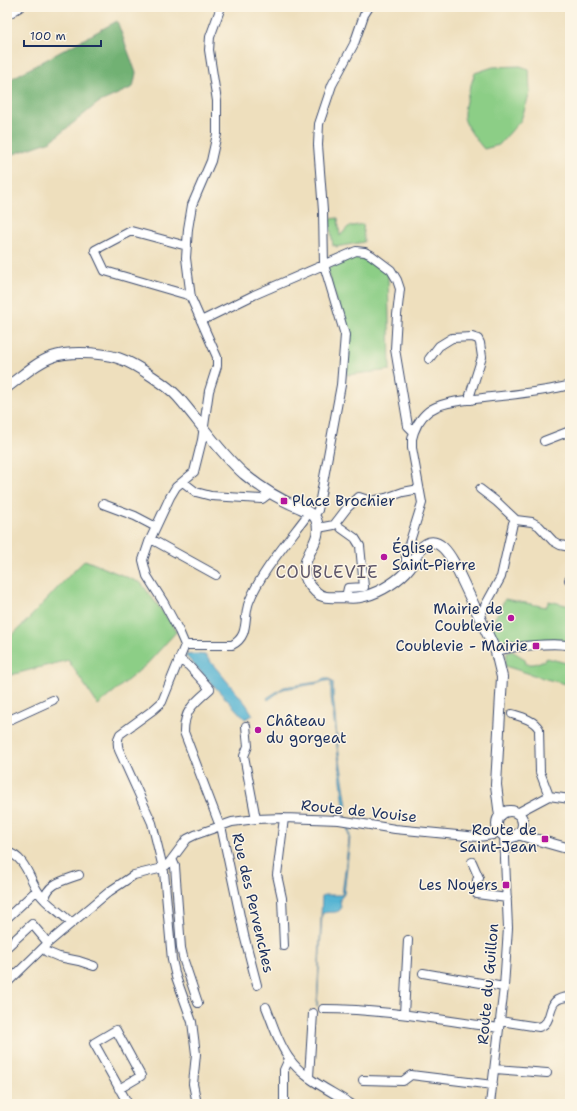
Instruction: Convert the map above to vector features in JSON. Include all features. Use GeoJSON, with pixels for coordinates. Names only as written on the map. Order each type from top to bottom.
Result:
{"type":"FeatureCollection","features":[{"type":"Feature","properties":{"kind":"main road"},"geometry":{"type":"LineString","coordinates":[[7,387],[44,361],[59,355],[73,353],[98,353],[112,355],[130,362],[177,395],[221,450],[240,470],[270,494],[314,519],[316,540],[305,564],[304,573],[306,579],[320,595],[330,597],[347,593],[357,598],[372,594],[390,584],[406,572],[424,545],[432,542],[441,546],[450,555],[496,652],[502,677],[498,785],[499,796],[502,804],[522,819],[509,832]]}},
{"type":"Feature","properties":{"kind":"main road"},"geometry":{"type":"LineString","coordinates":[[499,757],[496,785],[500,816],[498,821],[509,832],[570,849]]}},
{"type":"Feature","properties":{"kind":"main road"},"geometry":{"type":"LineString","coordinates":[[500,816],[502,813],[513,812]]}},
{"type":"Feature","properties":{"kind":"street"},"geometry":{"type":"LineString","coordinates":[[7,15],[20,7]]}},
{"type":"Feature","properties":{"kind":"street"},"geometry":{"type":"LineString","coordinates":[[197,1104],[192,1084],[196,1054],[192,1022],[176,977],[172,960],[166,886],[163,868],[152,823],[119,750],[118,741],[120,734],[154,710],[162,702],[185,645],[168,610],[147,576],[143,560],[150,539],[170,497],[176,487],[194,472],[204,428],[209,391],[217,366],[217,357],[190,296],[186,258],[188,229],[192,205],[211,161],[217,134],[217,101],[209,50],[210,37],[221,7]]}},
{"type":"Feature","properties":{"kind":"street"},"geometry":{"type":"LineString","coordinates":[[185,645],[232,645],[238,642],[242,637],[246,625],[249,603],[264,575],[314,519],[318,510],[336,420],[341,385],[345,335],[324,264],[323,211],[318,145],[319,124],[332,85],[354,44],[364,15],[369,7]]}},
{"type":"Feature","properties":{"kind":"street"},"geometry":{"type":"LineString","coordinates":[[187,246],[131,231],[95,250],[105,270],[190,296]]}},
{"type":"Feature","properties":{"kind":"street"},"geometry":{"type":"LineString","coordinates":[[201,321],[324,264],[356,251],[365,252],[371,255],[391,270],[400,289],[396,315],[395,349],[408,426],[414,432]]}},
{"type":"Feature","properties":{"kind":"street"},"geometry":{"type":"LineString","coordinates":[[429,359],[439,346],[452,338],[472,337],[478,339],[482,357],[470,395],[471,400]]}},
{"type":"Feature","properties":{"kind":"street"},"geometry":{"type":"LineString","coordinates":[[406,572],[406,554],[422,503],[412,448],[414,432],[425,414],[436,407],[448,403],[530,393],[570,385]]}},
{"type":"Feature","properties":{"kind":"street"},"geometry":{"type":"LineString","coordinates":[[544,440],[570,431]]}},
{"type":"Feature","properties":{"kind":"street"},"geometry":{"type":"LineString","coordinates":[[183,482],[196,492],[211,496],[262,499],[270,494]]}},
{"type":"Feature","properties":{"kind":"street"},"geometry":{"type":"LineString","coordinates":[[338,526],[347,508],[359,497],[371,500],[386,498],[403,492],[419,489]]}},
{"type":"Feature","properties":{"kind":"street"},"geometry":{"type":"LineString","coordinates":[[480,489],[503,507],[516,520],[532,522],[539,526],[553,541],[560,545],[570,547]]}},
{"type":"Feature","properties":{"kind":"street"},"geometry":{"type":"LineString","coordinates":[[103,504],[130,514],[156,527]]}},
{"type":"Feature","properties":{"kind":"street"},"geometry":{"type":"LineString","coordinates":[[314,519],[338,526],[355,538],[360,546],[364,587],[347,593]]}},
{"type":"Feature","properties":{"kind":"street"},"geometry":{"type":"LineString","coordinates":[[479,617],[501,577],[513,523],[516,520]]}},
{"type":"Feature","properties":{"kind":"street"},"geometry":{"type":"LineString","coordinates":[[150,539],[216,575]]}},
{"type":"Feature","properties":{"kind":"street"},"geometry":{"type":"LineString","coordinates":[[496,652],[506,648],[552,644],[570,646]]}},
{"type":"Feature","properties":{"kind":"street","name":"Rue des Pervenches"},"geometry":{"type":"LineString","coordinates":[[179,659],[189,666],[210,689],[190,709],[185,720],[184,732],[221,826],[244,935],[257,985]]}},
{"type":"Feature","properties":{"kind":"street"},"geometry":{"type":"LineString","coordinates":[[7,721],[53,700]]}},
{"type":"Feature","properties":{"kind":"street"},"geometry":{"type":"LineString","coordinates":[[512,714],[528,719],[539,729],[540,772],[549,796]]}},
{"type":"Feature","properties":{"kind":"street"},"geometry":{"type":"LineString","coordinates":[[246,726],[248,746],[244,756],[256,819]]}},
{"type":"Feature","properties":{"kind":"street"},"geometry":{"type":"LineString","coordinates":[[513,812],[549,796],[552,798],[570,799]]}},
{"type":"Feature","properties":{"kind":"street"},"geometry":{"type":"LineString","coordinates":[[284,818],[277,876],[282,898],[284,946]]}},
{"type":"Feature","properties":{"kind":"street","name":"Route de Vouise"},"geometry":{"type":"LineString","coordinates":[[8,981],[48,943],[110,891],[134,875],[163,868],[172,860],[187,839],[195,834],[232,822],[284,818],[339,820],[395,829],[478,837],[509,832]]}},
{"type":"Feature","properties":{"kind":"street","name":"Route du Guillon"},"geometry":{"type":"LineString","coordinates":[[490,1104],[504,987],[508,928],[505,867],[509,832]]}},
{"type":"Feature","properties":{"kind":"street"},"geometry":{"type":"LineString","coordinates":[[7,852],[19,859],[24,865],[37,890],[45,900],[71,923]]}},
{"type":"Feature","properties":{"kind":"street"},"geometry":{"type":"LineString","coordinates":[[172,860],[175,866],[181,948],[198,1003]]}},
{"type":"Feature","properties":{"kind":"street"},"geometry":{"type":"LineString","coordinates":[[472,862],[479,878],[477,880],[477,894],[507,898]]}},
{"type":"Feature","properties":{"kind":"street"},"geometry":{"type":"LineString","coordinates":[[45,900],[47,891],[55,885],[79,875]]}},
{"type":"Feature","properties":{"kind":"street"},"geometry":{"type":"LineString","coordinates":[[7,918],[37,890]]}},
{"type":"Feature","properties":{"kind":"street"},"geometry":{"type":"LineString","coordinates":[[8,946],[32,924],[48,943]]}},
{"type":"Feature","properties":{"kind":"street"},"geometry":{"type":"LineString","coordinates":[[404,1014],[408,940]]}},
{"type":"Feature","properties":{"kind":"street"},"geometry":{"type":"LineString","coordinates":[[47,952],[59,957],[94,966]]}},
{"type":"Feature","properties":{"kind":"street"},"geometry":{"type":"LineString","coordinates":[[423,973],[504,987]]}},
{"type":"Feature","properties":{"kind":"street"},"geometry":{"type":"LineString","coordinates":[[322,1009],[355,1009],[539,1027],[546,1024],[551,1008],[558,999],[562,997],[570,997]]}},
{"type":"Feature","properties":{"kind":"street"},"geometry":{"type":"LineString","coordinates":[[266,1007],[280,1042],[289,1059],[309,1077],[351,1104]]}},
{"type":"Feature","properties":{"kind":"street"},"geometry":{"type":"LineString","coordinates":[[309,1077],[313,1013]]}},
{"type":"Feature","properties":{"kind":"street"},"geometry":{"type":"LineString","coordinates":[[119,1089],[141,1076],[116,1030],[94,1043],[119,1089],[128,1104]]}},
{"type":"Feature","properties":{"kind":"street"},"geometry":{"type":"LineString","coordinates":[[284,1104],[284,1070],[289,1059]]}},
{"type":"Feature","properties":{"kind":"street"},"geometry":{"type":"LineString","coordinates":[[495,1069],[547,1073]]}},
{"type":"Feature","properties":{"kind":"street"},"geometry":{"type":"LineString","coordinates":[[363,1080],[403,1081],[411,1075],[493,1085]]}},
{"type":"Feature","properties":{"kind":"green space"},"geometry":{"type":"Polygon","coordinates":[[[117,21],[136,73],[133,87],[98,103],[51,141],[11,155],[7,152],[7,81],[117,21]]]}},
{"type":"Feature","properties":{"kind":"green space"},"geometry":{"type":"Polygon","coordinates":[[[520,66],[529,69],[530,93],[521,120],[499,145],[484,149],[469,129],[464,117],[469,89],[475,73],[493,67],[520,66]]]}},
{"type":"Feature","properties":{"kind":"green space"},"geometry":{"type":"Polygon","coordinates":[[[338,218],[340,236],[348,227],[363,224],[364,242],[336,247],[336,245],[333,246],[329,219],[338,218]]]}},
{"type":"Feature","properties":{"kind":"green space"},"geometry":{"type":"Polygon","coordinates":[[[358,255],[366,256],[388,272],[390,370],[347,375],[347,335],[327,268],[358,255]]]}},
{"type":"Feature","properties":{"kind":"green space"},"geometry":{"type":"Polygon","coordinates":[[[85,560],[141,583],[177,631],[147,664],[98,705],[68,660],[7,676],[7,640],[85,560]]]}},
{"type":"Feature","properties":{"kind":"green space"},"geometry":{"type":"Polygon","coordinates":[[[505,599],[546,607],[549,601],[570,606],[570,644],[557,639],[501,644],[491,629],[505,599]]]}},
{"type":"Feature","properties":{"kind":"green space"},"geometry":{"type":"Polygon","coordinates":[[[512,651],[525,659],[526,664],[534,664],[547,658],[570,664],[570,685],[505,666],[507,653],[512,651]]]}},
{"type":"Feature","properties":{"kind":"water"},"geometry":{"type":"Polygon","coordinates":[[[185,655],[205,655],[246,704],[253,715],[245,719],[185,655]]]}},
{"type":"Feature","properties":{"kind":"water"},"geometry":{"type":"Polygon","coordinates":[[[324,679],[329,679],[333,683],[338,747],[347,806],[344,806],[331,696],[331,682],[325,681],[316,684],[283,689],[268,700],[267,698],[284,687],[318,682],[324,679]]]}},
{"type":"Feature","properties":{"kind":"water"},"geometry":{"type":"Polygon","coordinates":[[[347,826],[349,826],[350,837],[344,894],[340,899],[341,909],[337,912],[327,912],[322,914],[317,1007],[322,896],[342,895],[349,838],[347,826]]]}},
{"type":"Feature","properties":{"kind":"place","name":"Place Brochier"},"geometry":{"type":"Point","coordinates":[284,501]}},
{"type":"Feature","properties":{"kind":"place","name":"Église Saint-Pierre"},"geometry":{"type":"Point","coordinates":[384,557]}},
{"type":"Feature","properties":{"kind":"place","name":"Mairie de Coublevie"},"geometry":{"type":"Point","coordinates":[511,618]}},
{"type":"Feature","properties":{"kind":"place","name":"Coublevie - Mairie"},"geometry":{"type":"Point","coordinates":[536,646]}},
{"type":"Feature","properties":{"kind":"place","name":"Château du gorgeat"},"geometry":{"type":"Point","coordinates":[258,730]}},
{"type":"Feature","properties":{"kind":"place","name":"Route de Saint-Jean"},"geometry":{"type":"Point","coordinates":[545,839]}},
{"type":"Feature","properties":{"kind":"place","name":"Les Noyers"},"geometry":{"type":"Point","coordinates":[506,885]}},
{"type":"Feature","properties":{"kind":"district","name":"COUBLEVIE"},"geometry":{"type":"Point","coordinates":[327,572]}}]}
